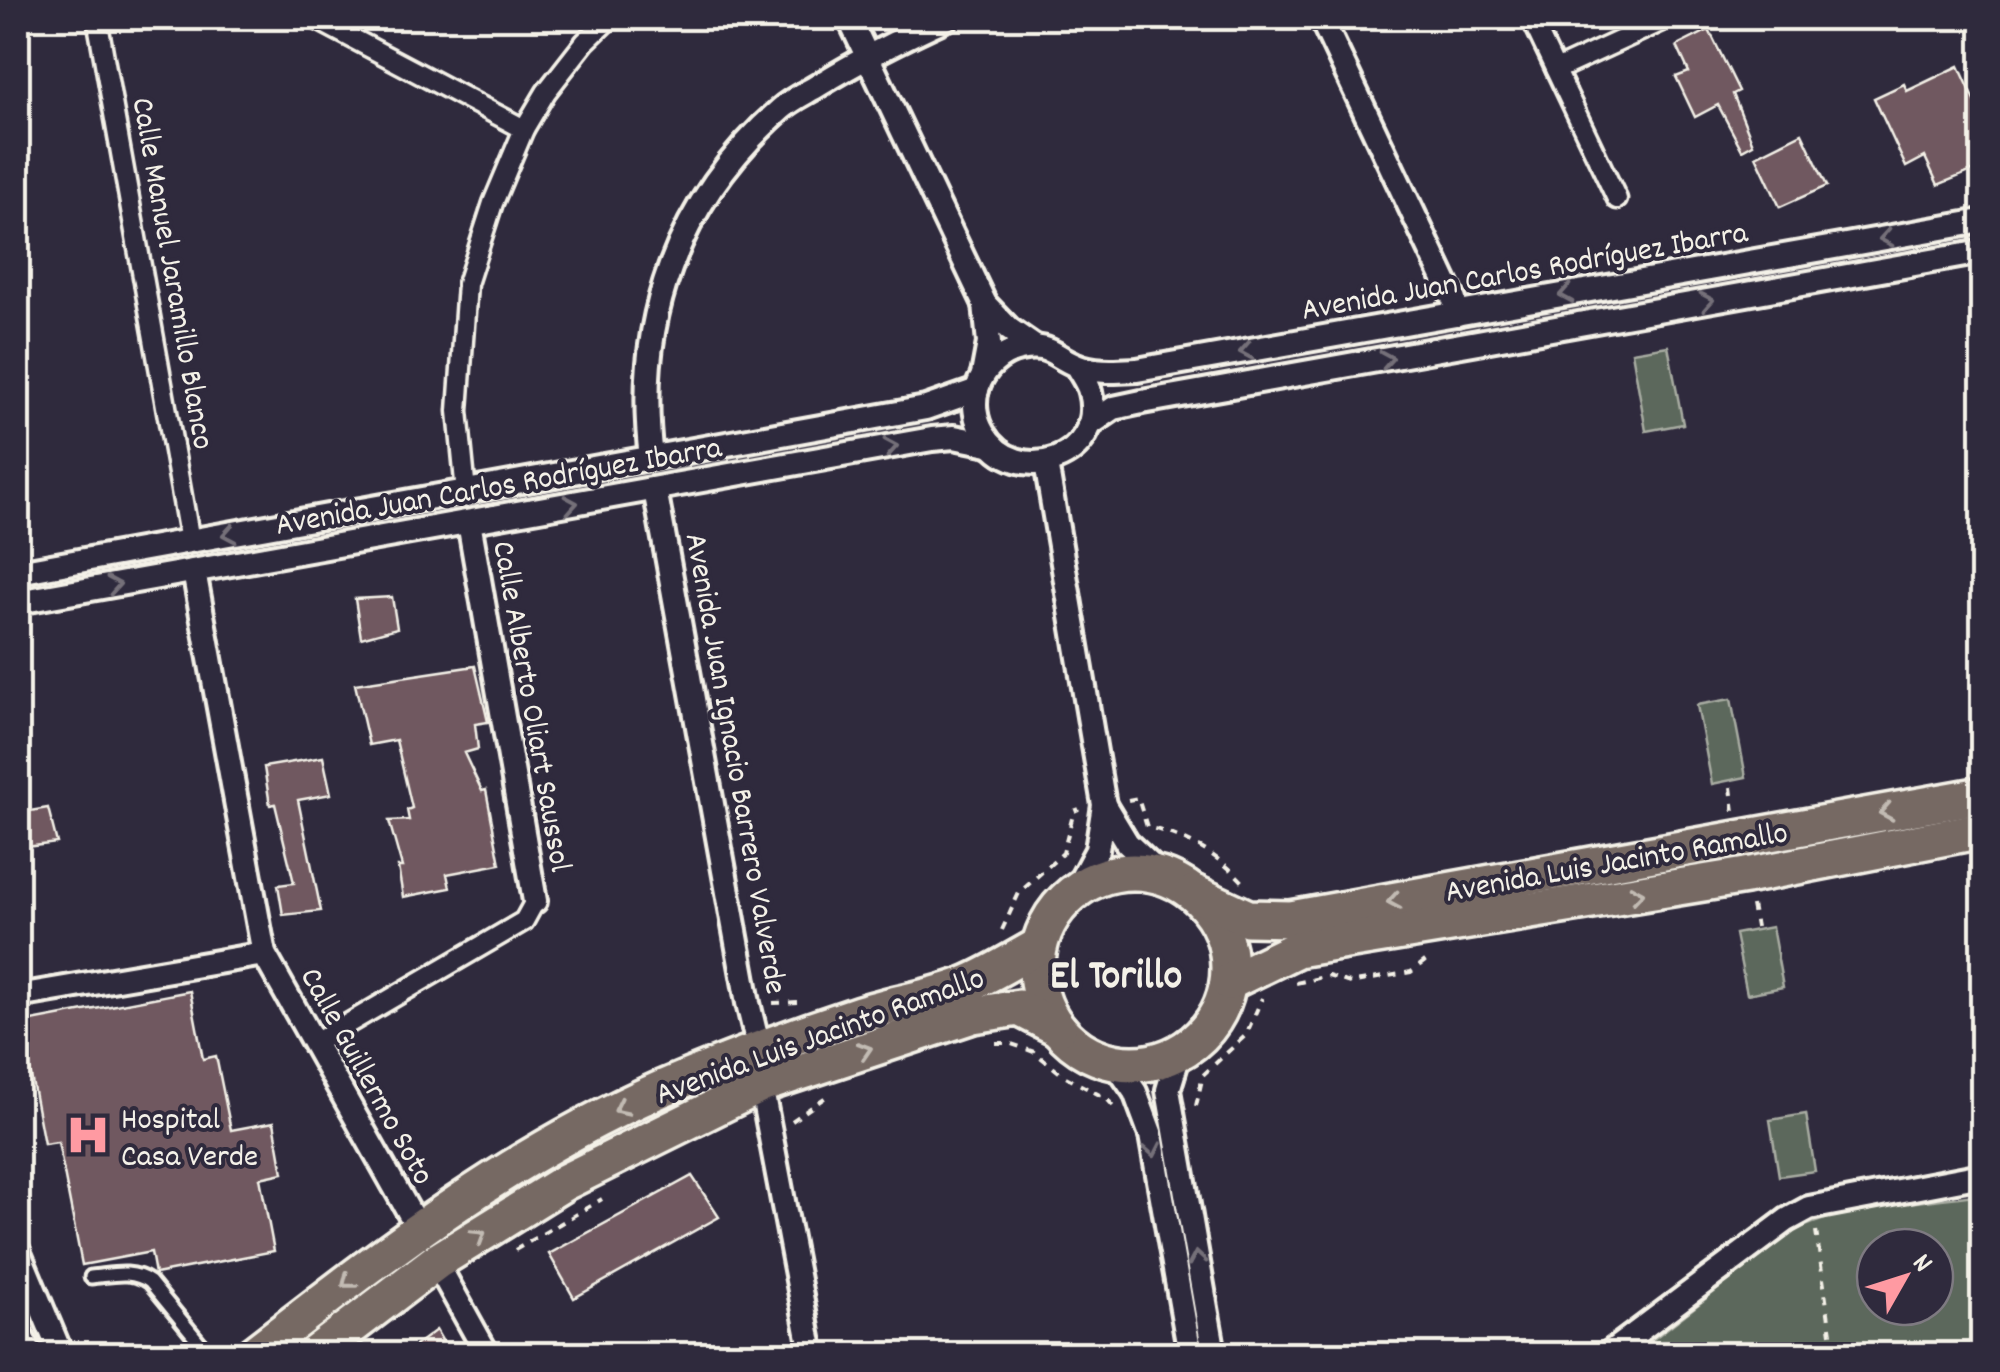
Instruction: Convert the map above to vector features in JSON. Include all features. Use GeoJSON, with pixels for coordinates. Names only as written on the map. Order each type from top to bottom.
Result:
{"type":"FeatureCollection","features":[{"type":"Feature","properties":{"kind":"main road","name":"Avenida Luis Jacinto Ramallo"},"geometry":{"type":"LineString","coordinates":[[1194,893],[1248,918],[1291,919],[1982,795]]}},
{"type":"Feature","properties":{"kind":"main road","name":"Avenida Luis Jacinto Ramallo"},"geometry":{"type":"LineString","coordinates":[[1229,982],[1297,949],[1850,856],[1982,830]]}},
{"type":"Feature","properties":{"kind":"main road"},"geometry":{"type":"LineString","coordinates":[[1131,870],[1160,874],[1194,893],[1216,918],[1228,949],[1229,982],[1220,1011],[1203,1036],[1179,1054],[1136,1065],[1114,1062],[1083,1050],[1058,1028],[1039,994],[1037,947],[1050,915],[1076,888],[1100,876],[1131,870]]}},
{"type":"Feature","properties":{"kind":"main road","name":"Avenida Luis Jacinto Ramallo"},"geometry":{"type":"LineString","coordinates":[[254,1354],[418,1228],[504,1172],[601,1118],[759,1049],[866,1012],[968,984],[1037,947]]}},
{"type":"Feature","properties":{"kind":"main road","name":"Avenida Luis Jacinto Ramallo"},"geometry":{"type":"LineString","coordinates":[[316,1354],[436,1262],[565,1182],[761,1085],[973,1015],[1020,1008],[1058,1028]]}},
{"type":"Feature","properties":{"kind":"street","name":"Calle Manuel Jaramillo Blanco"},"geometry":{"type":"LineString","coordinates":[[97,18],[190,541]]}},
{"type":"Feature","properties":{"kind":"street"},"geometry":{"type":"LineString","coordinates":[[314,18],[524,129]]}},
{"type":"Feature","properties":{"kind":"street"},"geometry":{"type":"LineString","coordinates":[[466,492],[458,411],[467,284],[493,203],[524,129],[546,92],[585,42],[610,18]]}},
{"type":"Feature","properties":{"kind":"street"},"geometry":{"type":"LineString","coordinates":[[850,18],[985,304],[1009,329],[1035,347]]}},
{"type":"Feature","properties":{"kind":"street"},"geometry":{"type":"LineString","coordinates":[[651,457],[645,408],[650,340],[666,276],[688,225],[726,165],[783,107],[867,55],[947,18]]}},
{"type":"Feature","properties":{"kind":"street"},"geometry":{"type":"LineString","coordinates":[[1320,18],[1454,300],[1457,314]]}},
{"type":"Feature","properties":{"kind":"street"},"geometry":{"type":"LineString","coordinates":[[1531,18],[1617,199]]}},
{"type":"Feature","properties":{"kind":"street"},"geometry":{"type":"LineString","coordinates":[[1556,70],[1669,18]]}},
{"type":"Feature","properties":{"kind":"street","name":"Avenida Juan Carlos Rodríguez Ibarra"},"geometry":{"type":"LineString","coordinates":[[1076,366],[1104,371],[1136,370],[1982,221]]}},
{"type":"Feature","properties":{"kind":"street","name":"Avenida Juan Carlos Rodríguez Ibarra"},"geometry":{"type":"LineString","coordinates":[[1089,425],[1114,408],[1142,402],[1982,252]]}},
{"type":"Feature","properties":{"kind":"street"},"geometry":{"type":"LineString","coordinates":[[980,382],[997,359],[1014,350],[1035,347],[1057,352],[1076,366],[1090,388],[1089,425],[1080,442],[1065,455],[1046,463],[1009,459],[990,444],[978,425],[980,382],[989,343],[985,304]]}},
{"type":"Feature","properties":{"kind":"street","name":"Avenida Juan Carlos Rodríguez Ibarra"},"geometry":{"type":"LineString","coordinates":[[18,572],[926,408],[980,382]]}},
{"type":"Feature","properties":{"kind":"street","name":"Avenida Juan Carlos Rodríguez Ibarra"},"geometry":{"type":"LineString","coordinates":[[18,602],[932,439],[990,444]]}},
{"type":"Feature","properties":{"kind":"street"},"geometry":{"type":"LineString","coordinates":[[1046,463],[1104,804],[1096,850],[1076,888]]}},
{"type":"Feature","properties":{"kind":"street","name":"Avenida Juan Ignacio Barrero Valverde"},"geometry":{"type":"LineString","coordinates":[[655,488],[759,1049]]}},
{"type":"Feature","properties":{"kind":"street","name":"Calle Alberto Oliart Saussol"},"geometry":{"type":"LineString","coordinates":[[469,522],[535,900]]}},
{"type":"Feature","properties":{"kind":"street"},"geometry":{"type":"LineString","coordinates":[[18,996],[264,954],[194,571]]}},
{"type":"Feature","properties":{"kind":"street"},"geometry":{"type":"LineString","coordinates":[[1104,804],[1127,844],[1160,874]]}},
{"type":"Feature","properties":{"kind":"street"},"geometry":{"type":"LineString","coordinates":[[315,1044],[524,921],[535,900]]}},
{"type":"Feature","properties":{"kind":"street","name":"Calle Guillermo Soto"},"geometry":{"type":"LineString","coordinates":[[264,954],[418,1228]]}},
{"type":"Feature","properties":{"kind":"street"},"geometry":{"type":"LineString","coordinates":[[1179,1054],[1168,1090],[1214,1354]]}},
{"type":"Feature","properties":{"kind":"street"},"geometry":{"type":"LineString","coordinates":[[1114,1062],[1135,1092],[1151,1135],[1190,1354]]}},
{"type":"Feature","properties":{"kind":"street"},"geometry":{"type":"LineString","coordinates":[[761,1085],[812,1354]]}},
{"type":"Feature","properties":{"kind":"street"},"geometry":{"type":"LineString","coordinates":[[1608,1354],[1787,1220],[1809,1208],[1982,1175]]}},
{"type":"Feature","properties":{"kind":"street"},"geometry":{"type":"LineString","coordinates":[[18,1251],[61,1354]]}},
{"type":"Feature","properties":{"kind":"street"},"geometry":{"type":"LineString","coordinates":[[436,1262],[487,1354]]}},
{"type":"Feature","properties":{"kind":"street"},"geometry":{"type":"LineString","coordinates":[[18,1330],[30,1354]]}},
{"type":"Feature","properties":{"kind":"lane"},"geometry":{"type":"LineString","coordinates":[[91,1277],[129,1272],[140,1275],[209,1354]]}},
{"type":"Feature","properties":{"kind":"path"},"geometry":{"type":"LineString","coordinates":[[999,938],[1018,893],[1064,852],[1074,810],[1138,798],[1147,827],[1192,842],[1246,884]]}},
{"type":"Feature","properties":{"kind":"path"},"geometry":{"type":"LineString","coordinates":[[1286,986],[1328,976],[1350,983],[1411,972],[1428,958]]}},
{"type":"Feature","properties":{"kind":"path"},"geometry":{"type":"LineString","coordinates":[[1175,1131],[1187,1131],[1203,1075],[1246,1035],[1268,990]]}},
{"type":"Feature","properties":{"kind":"path"},"geometry":{"type":"LineString","coordinates":[[748,1003],[797,1003],[816,997]]}},
{"type":"Feature","properties":{"kind":"path"},"geometry":{"type":"LineString","coordinates":[[986,1044],[1009,1042],[1034,1052],[1064,1076],[1107,1098],[1118,1111]]}},
{"type":"Feature","properties":{"kind":"path"},"geometry":{"type":"LineString","coordinates":[[770,1130],[788,1124],[834,1092]]}},
{"type":"Feature","properties":{"kind":"path"},"geometry":{"type":"LineString","coordinates":[[503,1257],[604,1198]]}},
{"type":"Feature","properties":{"kind":"path"},"geometry":{"type":"LineString","coordinates":[[1809,1208],[1819,1239],[1834,1354]]}},
{"type":"Feature","properties":{"kind":"green space"},"geometry":{"type":"Polygon","coordinates":[[[1668,346],[1683,424],[1646,431],[1632,352],[1668,346]]]}},
{"type":"Feature","properties":{"kind":"green space"},"geometry":{"type":"Polygon","coordinates":[[[1731,699],[1746,777],[1712,784],[1697,705],[1731,699]]]}},
{"type":"Feature","properties":{"kind":"green space"},"geometry":{"type":"Polygon","coordinates":[[[1772,927],[1783,987],[1747,994],[1735,934],[1772,927]]]}},
{"type":"Feature","properties":{"kind":"green space"},"geometry":{"type":"Polygon","coordinates":[[[1806,1114],[1815,1171],[1779,1176],[1770,1120],[1806,1114]]]}},
{"type":"Feature","properties":{"kind":"green space"},"geometry":{"type":"Polygon","coordinates":[[[1982,1194],[1982,1354],[1634,1354],[1792,1232],[1861,1210],[1982,1194]]]}},
{"type":"Feature","properties":{"kind":"building"},"geometry":{"type":"Polygon","coordinates":[[[1709,30],[1739,91],[1733,94],[1753,144],[1742,150],[1718,105],[1695,117],[1676,77],[1689,72],[1677,46],[1709,30]]]}},
{"type":"Feature","properties":{"kind":"building"},"geometry":{"type":"Polygon","coordinates":[[[1959,66],[1982,116],[1982,167],[1938,185],[1925,157],[1906,167],[1874,98],[1904,84],[1907,91],[1959,66]]]}},
{"type":"Feature","properties":{"kind":"building"},"geometry":{"type":"Polygon","coordinates":[[[1802,133],[1827,186],[1780,207],[1756,156],[1802,133]]]}},
{"type":"Feature","properties":{"kind":"building"},"geometry":{"type":"Polygon","coordinates":[[[392,597],[397,628],[361,638],[355,599],[392,597]]]}},
{"type":"Feature","properties":{"kind":"building"},"geometry":{"type":"Polygon","coordinates":[[[475,666],[488,722],[475,724],[478,749],[464,753],[482,791],[486,790],[500,864],[447,874],[450,888],[403,897],[398,867],[402,867],[389,821],[409,820],[407,810],[412,808],[396,740],[369,745],[355,684],[475,666]]]}},
{"type":"Feature","properties":{"kind":"building"},"geometry":{"type":"Polygon","coordinates":[[[323,757],[331,794],[298,800],[321,911],[283,915],[278,885],[294,883],[275,804],[270,805],[264,767],[323,757]]]}},
{"type":"Feature","properties":{"kind":"building"},"geometry":{"type":"Polygon","coordinates":[[[48,808],[57,843],[18,848],[18,813],[48,808]]]}},
{"type":"Feature","properties":{"kind":"building","name":"Hospital Casa Verde"},"geometry":{"type":"Polygon","coordinates":[[[190,991],[203,1059],[216,1056],[231,1130],[274,1122],[283,1173],[260,1178],[274,1251],[155,1274],[151,1252],[82,1265],[58,1142],[44,1144],[21,1023],[190,991]]]}},
{"type":"Feature","properties":{"kind":"building"},"geometry":{"type":"Polygon","coordinates":[[[692,1176],[719,1217],[574,1298],[549,1254],[692,1176]]]}},
{"type":"Feature","properties":{"kind":"building"},"geometry":{"type":"Polygon","coordinates":[[[436,1330],[450,1354],[404,1354],[436,1330]]]}},
{"type":"Feature","properties":{"kind":"place","name":"Hospital Casa Verde"},"geometry":{"type":"Point","coordinates":[88,1135]}},
{"type":"Feature","properties":{"kind":"district","name":"El Torillo"},"geometry":{"type":"Point","coordinates":[1116,972]}}]}
